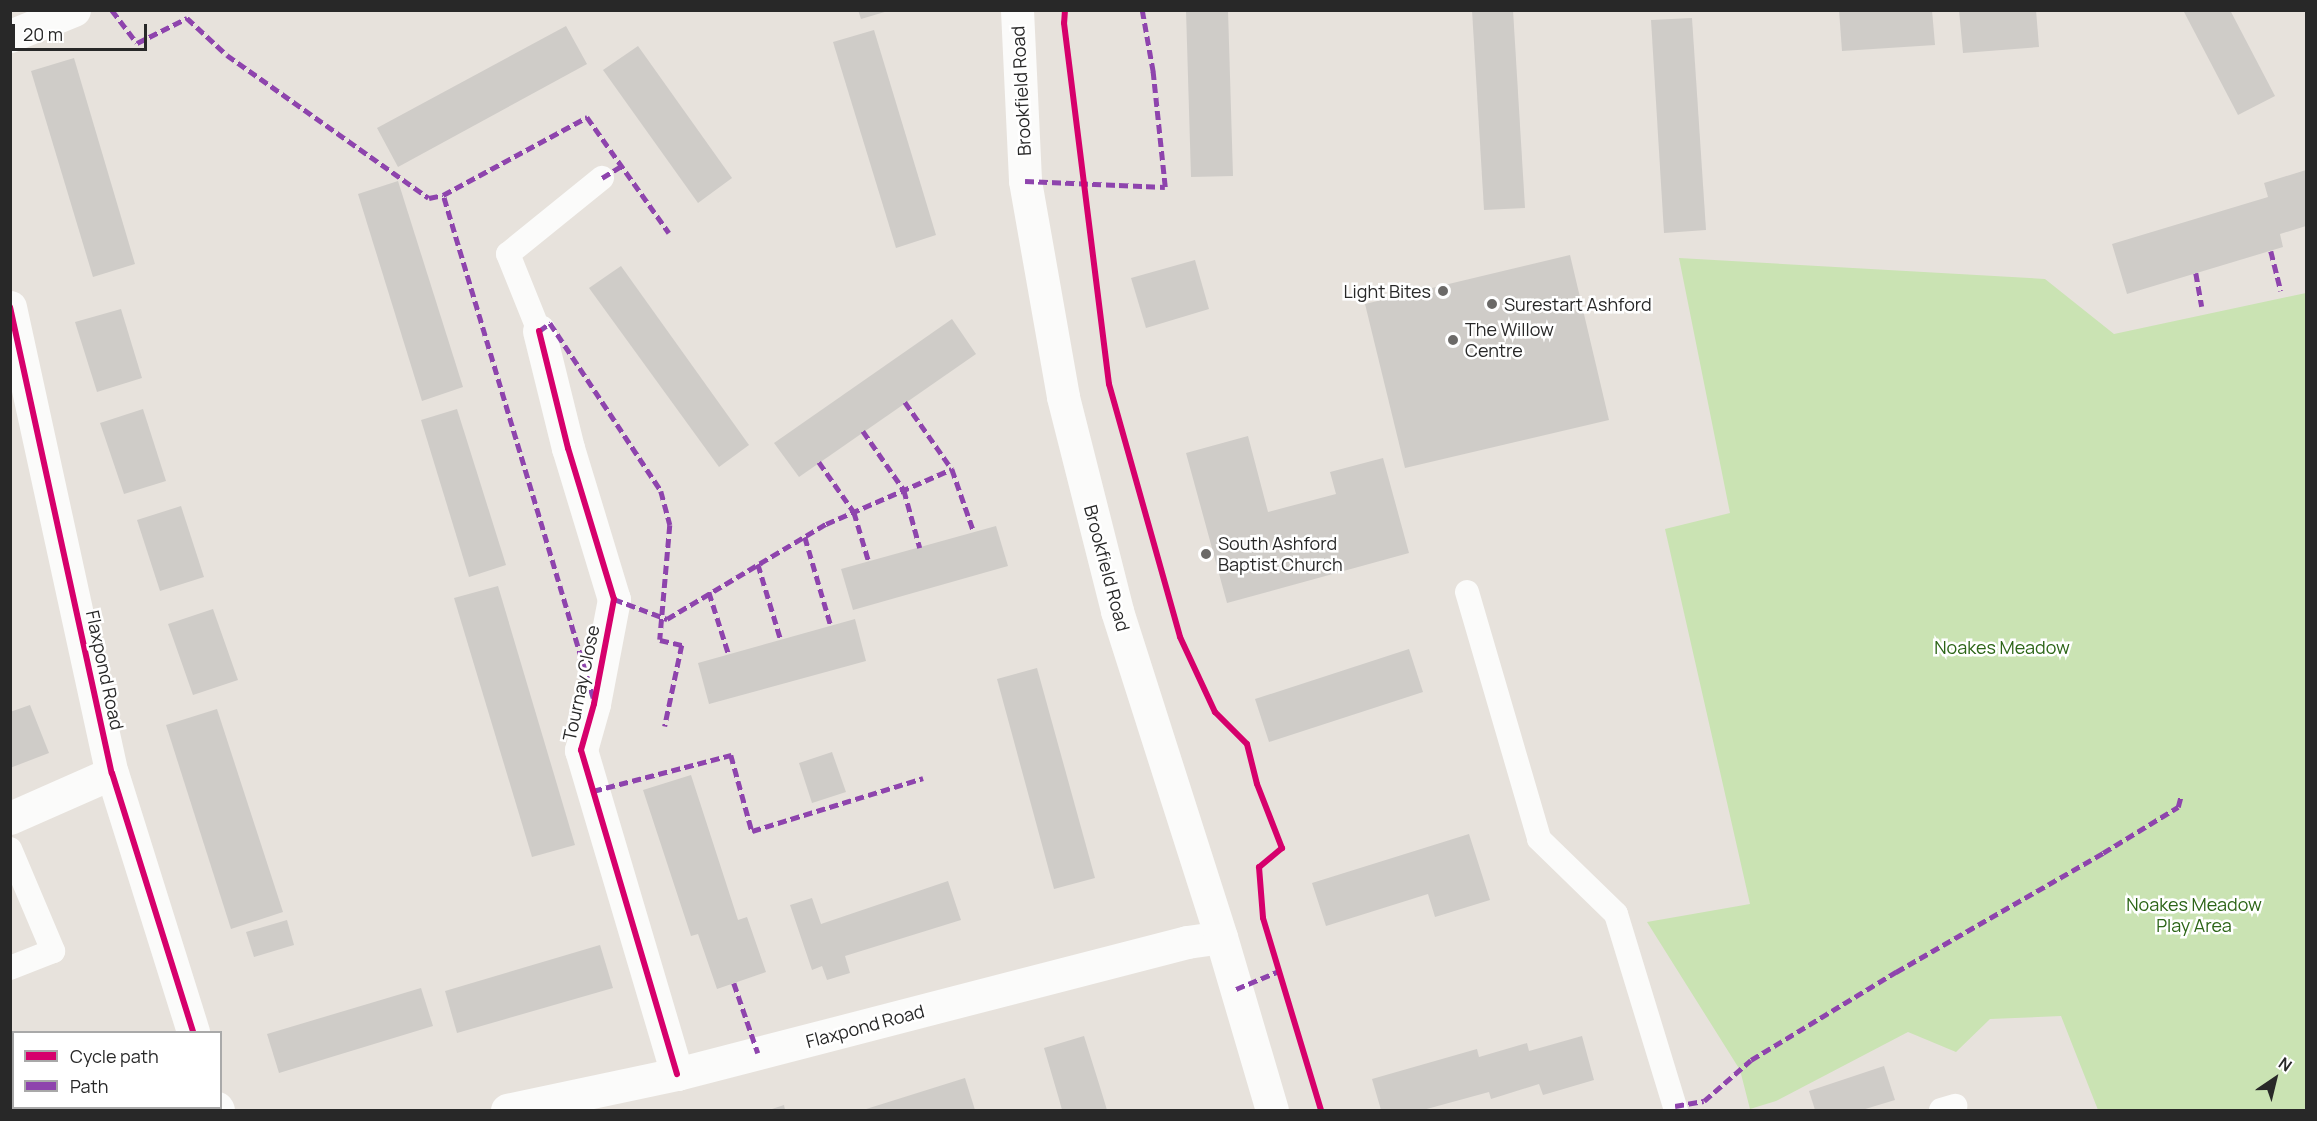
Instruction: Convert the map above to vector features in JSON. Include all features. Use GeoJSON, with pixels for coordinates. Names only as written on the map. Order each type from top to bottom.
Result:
{"type":"FeatureCollection","features":[{"type":"Feature","properties":{"kind":"street"},"geometry":{"type":"LineString","coordinates":[[10,36],[74,10]]}},
{"type":"Feature","properties":{"kind":"street","name":"Brookfield Road"},"geometry":{"type":"LineString","coordinates":[[1017,10],[1025,181],[1063,397],[1117,611],[1221,938],[1272,1110]]}},
{"type":"Feature","properties":{"kind":"street","name":"Flaxpond Road"},"geometry":{"type":"LineString","coordinates":[[10,307],[112,773],[193,1031]]}},
{"type":"Feature","properties":{"kind":"street","name":"Tournay Close"},"geometry":{"type":"LineString","coordinates":[[539,331],[568,448],[614,599],[594,704],[581,750],[677,1074]]}},
{"type":"Feature","properties":{"kind":"street"},"geometry":{"type":"LineString","coordinates":[[10,818],[112,773]]}},
{"type":"Feature","properties":{"kind":"street","name":"Flaxpond Road"},"geometry":{"type":"LineString","coordinates":[[507,1110],[677,1074],[1187,942],[1221,938]]}},
{"type":"Feature","properties":{"kind":"lane"},"geometry":{"type":"LineString","coordinates":[[539,331],[508,254],[602,178]]}},
{"type":"Feature","properties":{"kind":"lane"},"geometry":{"type":"LineString","coordinates":[[1467,592],[1539,839],[1616,914],[1676,1110]]}},
{"type":"Feature","properties":{"kind":"lane"},"geometry":{"type":"LineString","coordinates":[[10,849],[53,951],[10,968]]}},
{"type":"Feature","properties":{"kind":"green space","name":"Noakes Meadow"},"geometry":{"type":"Polygon","coordinates":[[[1679,258],[2045,279],[2114,334],[2306,293],[2306,1110],[2098,1110],[2061,1016],[1990,1019],[1956,1052],[1908,1032],[1776,1101],[1750,1109],[1740,1070],[1647,922],[1750,904],[1665,529],[1730,513],[1679,258]]]}},
{"type":"Feature","properties":{"kind":"building"},"geometry":{"type":"Polygon","coordinates":[[[858,10],[888,10],[888,11],[861,19],[858,10]]]}},
{"type":"Feature","properties":{"kind":"building"},"geometry":{"type":"Polygon","coordinates":[[[1186,10],[1228,10],[1233,176],[1191,177],[1186,10]]]}},
{"type":"Feature","properties":{"kind":"building"},"geometry":{"type":"Polygon","coordinates":[[[1472,10],[1513,10],[1525,208],[1484,210],[1472,10]]]}},
{"type":"Feature","properties":{"kind":"building"},"geometry":{"type":"Polygon","coordinates":[[[1839,10],[1932,10],[1935,45],[1842,51],[1839,10]]]}},
{"type":"Feature","properties":{"kind":"building"},"geometry":{"type":"Polygon","coordinates":[[[1959,10],[2036,10],[2039,47],[1963,53],[1959,10]]]}},
{"type":"Feature","properties":{"kind":"building"},"geometry":{"type":"Polygon","coordinates":[[[2183,10],[2230,10],[2275,96],[2238,115],[2183,10]]]}},
{"type":"Feature","properties":{"kind":"building"},"geometry":{"type":"Polygon","coordinates":[[[1692,18],[1706,230],[1664,233],[1651,20],[1692,18]]]}},
{"type":"Feature","properties":{"kind":"building"},"geometry":{"type":"Polygon","coordinates":[[[566,26],[587,64],[398,167],[377,128],[566,26]]]}},
{"type":"Feature","properties":{"kind":"building"},"geometry":{"type":"Polygon","coordinates":[[[874,30],[936,235],[896,248],[833,42],[874,30]]]}},
{"type":"Feature","properties":{"kind":"building"},"geometry":{"type":"Polygon","coordinates":[[[638,46],[732,178],[698,203],[603,70],[638,46]]]}},
{"type":"Feature","properties":{"kind":"building"},"geometry":{"type":"Polygon","coordinates":[[[74,58],[135,264],[93,277],[31,71],[74,58]]]}},
{"type":"Feature","properties":{"kind":"building"},"geometry":{"type":"Polygon","coordinates":[[[2306,170],[2306,226],[2280,234],[2283,247],[2127,294],[2112,244],[2268,197],[2264,183],[2306,170]]]}},
{"type":"Feature","properties":{"kind":"building"},"geometry":{"type":"Polygon","coordinates":[[[398,181],[463,387],[422,401],[358,194],[398,181]]]}},
{"type":"Feature","properties":{"kind":"building"},"geometry":{"type":"Polygon","coordinates":[[[1570,255],[1609,420],[1405,468],[1365,304],[1570,255]]]}},
{"type":"Feature","properties":{"kind":"building"},"geometry":{"type":"Polygon","coordinates":[[[1195,260],[1209,309],[1146,328],[1131,278],[1195,260]]]}},
{"type":"Feature","properties":{"kind":"building"},"geometry":{"type":"Polygon","coordinates":[[[621,266],[749,445],[719,467],[589,288],[621,266]]]}},
{"type":"Feature","properties":{"kind":"building"},"geometry":{"type":"Polygon","coordinates":[[[121,309],[142,378],[97,392],[75,322],[121,309]]]}},
{"type":"Feature","properties":{"kind":"building"},"geometry":{"type":"Polygon","coordinates":[[[952,319],[976,354],[799,477],[774,443],[952,319]]]}},
{"type":"Feature","properties":{"kind":"building"},"geometry":{"type":"Polygon","coordinates":[[[143,409],[166,481],[124,494],[100,423],[143,409]]]}},
{"type":"Feature","properties":{"kind":"building"},"geometry":{"type":"Polygon","coordinates":[[[457,409],[506,565],[469,577],[421,420],[457,409]]]}},
{"type":"Feature","properties":{"kind":"building"},"geometry":{"type":"Polygon","coordinates":[[[1248,436],[1268,512],[1336,494],[1330,472],[1383,458],[1409,553],[1227,603],[1186,453],[1248,436]]]}},
{"type":"Feature","properties":{"kind":"building"},"geometry":{"type":"Polygon","coordinates":[[[181,506],[204,577],[160,591],[137,520],[181,506]]]}},
{"type":"Feature","properties":{"kind":"building"},"geometry":{"type":"Polygon","coordinates":[[[996,526],[1008,566],[853,610],[841,569],[996,526]]]}},
{"type":"Feature","properties":{"kind":"building"},"geometry":{"type":"Polygon","coordinates":[[[498,586],[575,845],[532,857],[454,598],[498,586]]]}},
{"type":"Feature","properties":{"kind":"building"},"geometry":{"type":"Polygon","coordinates":[[[213,609],[238,680],[193,695],[168,624],[213,609]]]}},
{"type":"Feature","properties":{"kind":"building"},"geometry":{"type":"Polygon","coordinates":[[[855,619],[866,661],[709,704],[698,663],[855,619]]]}},
{"type":"Feature","properties":{"kind":"building"},"geometry":{"type":"Polygon","coordinates":[[[1409,649],[1423,692],[1269,742],[1255,699],[1409,649]]]}},
{"type":"Feature","properties":{"kind":"building"},"geometry":{"type":"Polygon","coordinates":[[[1037,668],[1095,878],[1054,889],[997,679],[1037,668]]]}},
{"type":"Feature","properties":{"kind":"building"},"geometry":{"type":"Polygon","coordinates":[[[30,705],[49,753],[10,768],[10,712],[30,705]]]}},
{"type":"Feature","properties":{"kind":"building"},"geometry":{"type":"Polygon","coordinates":[[[217,709],[283,912],[231,929],[166,725],[217,709]]]}},
{"type":"Feature","properties":{"kind":"building"},"geometry":{"type":"Polygon","coordinates":[[[832,752],[846,792],[812,803],[799,763],[832,752]]]}},
{"type":"Feature","properties":{"kind":"building"},"geometry":{"type":"Polygon","coordinates":[[[691,775],[738,920],[747,917],[766,972],[717,989],[698,934],[691,936],[643,790],[691,775]]]}},
{"type":"Feature","properties":{"kind":"building"},"geometry":{"type":"Polygon","coordinates":[[[1469,834],[1490,900],[1435,917],[1428,894],[1326,926],[1312,883],[1469,834]]]}},
{"type":"Feature","properties":{"kind":"building"},"geometry":{"type":"Polygon","coordinates":[[[948,881],[961,920],[845,956],[850,973],[827,980],[822,966],[812,970],[790,905],[812,898],[821,924],[948,881]]]}},
{"type":"Feature","properties":{"kind":"building"},"geometry":{"type":"Polygon","coordinates":[[[287,920],[294,945],[254,957],[246,932],[287,920]]]}},
{"type":"Feature","properties":{"kind":"building"},"geometry":{"type":"Polygon","coordinates":[[[600,945],[613,988],[457,1033],[445,991],[600,945]]]}},
{"type":"Feature","properties":{"kind":"building"},"geometry":{"type":"Polygon","coordinates":[[[421,988],[433,1026],[279,1073],[267,1034],[421,988]]]}},
{"type":"Feature","properties":{"kind":"building"},"geometry":{"type":"Polygon","coordinates":[[[1084,1036],[1107,1110],[1062,1110],[1044,1048],[1084,1036]]]}},
{"type":"Feature","properties":{"kind":"building"},"geometry":{"type":"Polygon","coordinates":[[[1582,1036],[1594,1080],[1543,1095],[1539,1084],[1491,1099],[1489,1092],[1423,1110],[1381,1110],[1372,1079],[1477,1049],[1479,1057],[1527,1043],[1529,1051],[1582,1036]]]}},
{"type":"Feature","properties":{"kind":"building"},"geometry":{"type":"Polygon","coordinates":[[[1884,1066],[1895,1100],[1862,1110],[1815,1110],[1809,1091],[1884,1066]]]}},
{"type":"Feature","properties":{"kind":"building"},"geometry":{"type":"Polygon","coordinates":[[[965,1078],[975,1110],[863,1110],[965,1078]]]}},
{"type":"Feature","properties":{"kind":"building"},"geometry":{"type":"Polygon","coordinates":[[[784,1105],[785,1110],[769,1110],[784,1105]]]}},
{"type":"Feature","properties":{"kind":"marked path"},"geometry":{"type":"LineString","coordinates":[[112,10],[137,43],[187,18],[227,55],[429,198],[443,195]]}},
{"type":"Feature","properties":{"kind":"marked path"},"geometry":{"type":"LineString","coordinates":[[1025,181],[1165,187],[1153,72],[1142,10]]}},
{"type":"Feature","properties":{"kind":"marked path"},"geometry":{"type":"LineString","coordinates":[[593,698],[443,195],[587,117],[669,233]]}},
{"type":"Feature","properties":{"kind":"marked path"},"geometry":{"type":"LineString","coordinates":[[602,178],[621,166]]}},
{"type":"Feature","properties":{"kind":"marked path"},"geometry":{"type":"LineString","coordinates":[[2271,251],[2281,291]]}},
{"type":"Feature","properties":{"kind":"marked path"},"geometry":{"type":"LineString","coordinates":[[2196,273],[2202,306]]}},
{"type":"Feature","properties":{"kind":"marked path"},"geometry":{"type":"LineString","coordinates":[[539,331],[550,323],[661,491],[670,525],[660,640],[682,645],[665,726]]}},
{"type":"Feature","properties":{"kind":"marked path"},"geometry":{"type":"LineString","coordinates":[[905,402],[952,469],[974,532]]}},
{"type":"Feature","properties":{"kind":"marked path"},"geometry":{"type":"LineString","coordinates":[[863,431],[904,490],[920,548]]}},
{"type":"Feature","properties":{"kind":"marked path"},"geometry":{"type":"LineString","coordinates":[[819,462],[854,512],[869,562]]}},
{"type":"Feature","properties":{"kind":"marked path"},"geometry":{"type":"LineString","coordinates":[[614,599],[667,619],[826,524],[952,469]]}},
{"type":"Feature","properties":{"kind":"marked path"},"geometry":{"type":"LineString","coordinates":[[805,537],[831,626]]}},
{"type":"Feature","properties":{"kind":"marked path"},"geometry":{"type":"LineString","coordinates":[[758,564],[781,640]]}},
{"type":"Feature","properties":{"kind":"marked path"},"geometry":{"type":"LineString","coordinates":[[709,592],[729,655]]}},
{"type":"Feature","properties":{"kind":"marked path"},"geometry":{"type":"LineString","coordinates":[[593,791],[731,755],[752,831],[923,778]]}},
{"type":"Feature","properties":{"kind":"marked path"},"geometry":{"type":"LineString","coordinates":[[1675,1106],[1704,1101],[1751,1060],[2178,807],[2181,796]]}},
{"type":"Feature","properties":{"kind":"marked path"},"geometry":{"type":"LineString","coordinates":[[1236,989],[1279,971]]}},
{"type":"Feature","properties":{"kind":"marked path"},"geometry":{"type":"LineString","coordinates":[[734,983],[758,1053]]}},
{"type":"Feature","properties":{"kind":"cycle path"},"geometry":{"type":"LineString","coordinates":[[1065,10],[1064,23],[1109,384],[1180,637],[1215,712],[1247,744],[1257,784],[1282,848],[1259,867],[1263,918],[1321,1110]]}},
{"type":"Feature","properties":{"kind":"cycle path"},"geometry":{"type":"LineString","coordinates":[[10,307],[112,773],[193,1031]]}},
{"type":"Feature","properties":{"kind":"cycle path"},"geometry":{"type":"LineString","coordinates":[[539,331],[568,448],[614,599],[594,704],[581,750],[677,1074]]}},
{"type":"Feature","properties":{"kind":"place","name":"Light Bites"},"geometry":{"type":"Point","coordinates":[1443,291]}},
{"type":"Feature","properties":{"kind":"place","name":"Surestart Ashford"},"geometry":{"type":"Point","coordinates":[1492,304]}},
{"type":"Feature","properties":{"kind":"place","name":"The Willow Centre"},"geometry":{"type":"Point","coordinates":[1453,340]}},
{"type":"Feature","properties":{"kind":"place","name":"South Ashford Baptist Church"},"geometry":{"type":"Point","coordinates":[1206,554]}},
{"type":"Feature","properties":{"kind":"park label","name":"Noakes Meadow Play Area"},"geometry":{"type":"Point","coordinates":[2194,915]}}]}
